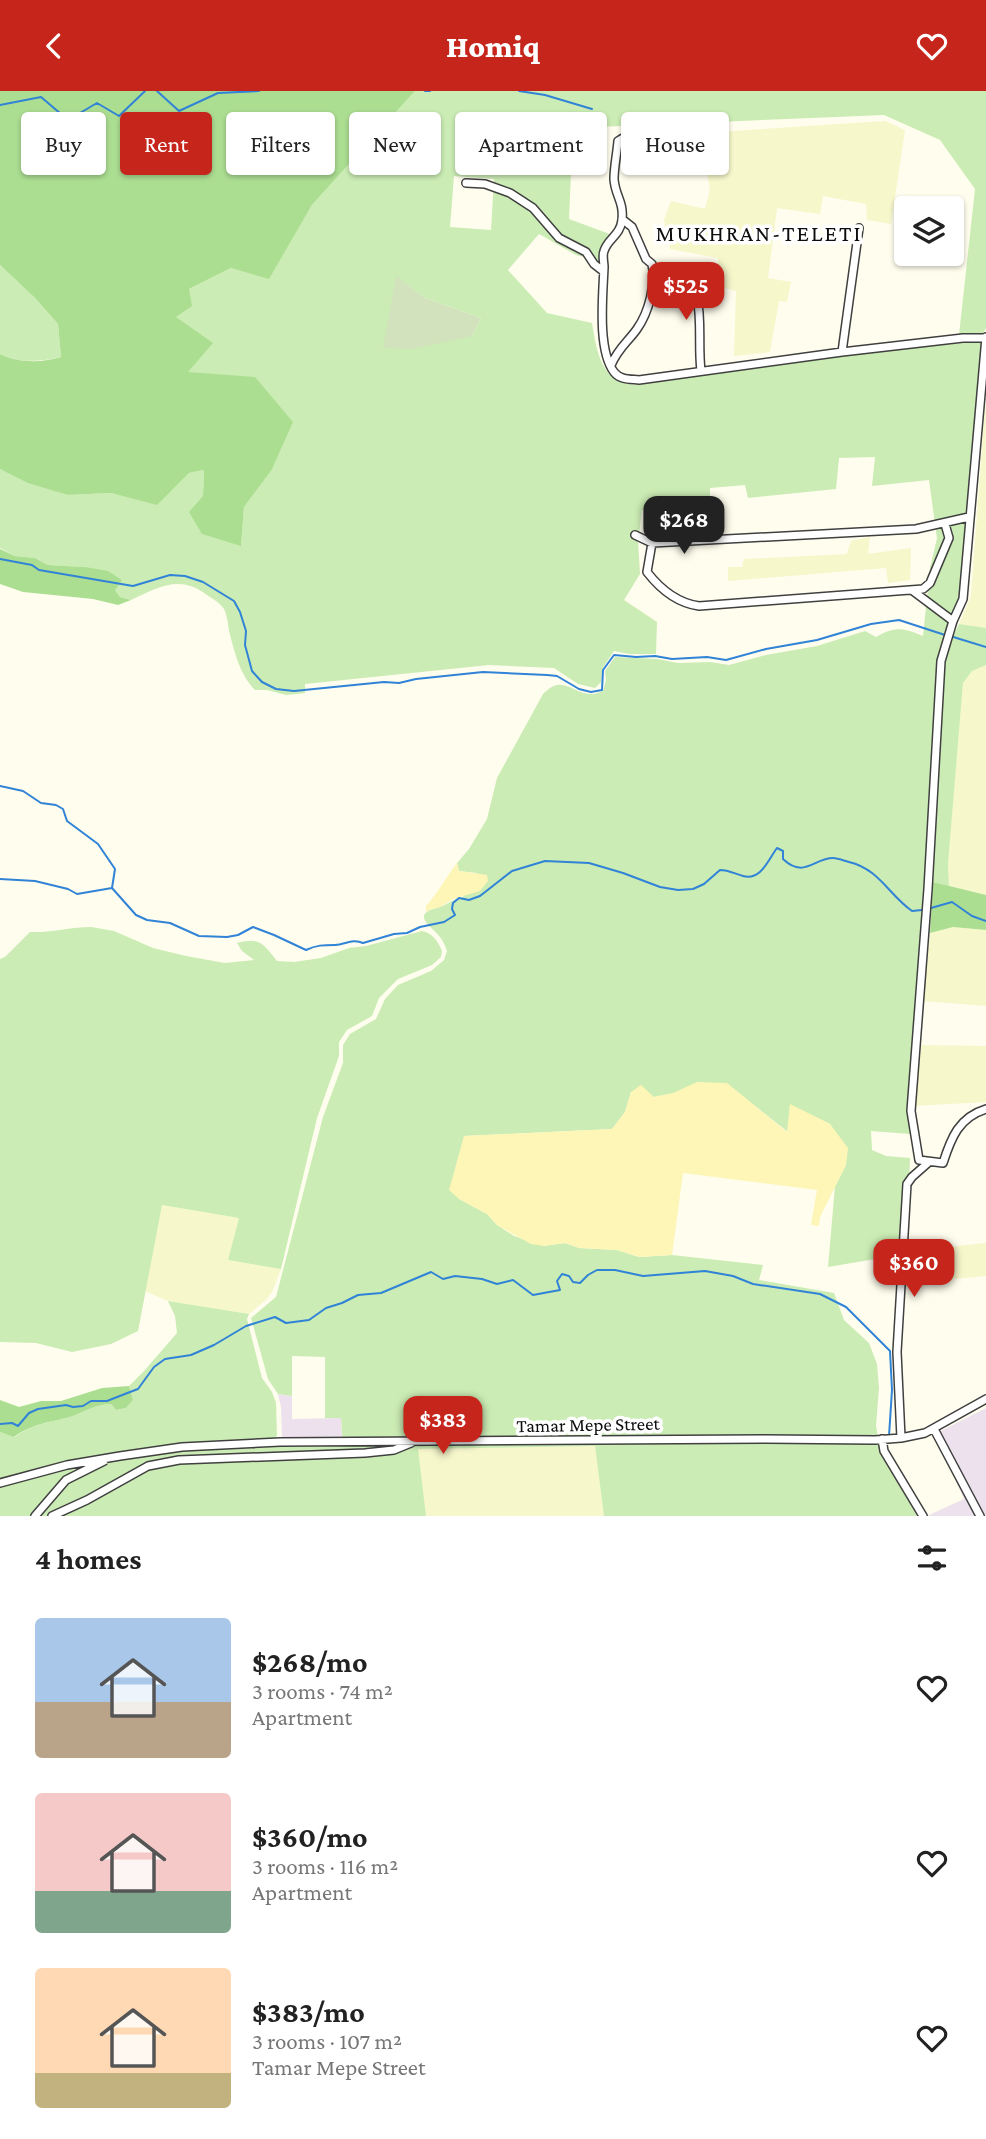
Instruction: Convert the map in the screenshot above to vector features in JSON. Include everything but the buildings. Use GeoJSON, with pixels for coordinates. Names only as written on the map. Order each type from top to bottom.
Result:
{"type":"FeatureCollection","features":[{"type":"Feature","properties":{"kind":"street"},"geometry":{"type":"LineString","coordinates":[[621,139],[618,141],[614,178],[623,205],[621,230],[605,247],[603,254],[601,315],[607,356],[614,372],[621,378],[639,380],[842,352],[986,337],[964,599],[953,621],[941,661],[928,889],[911,1111],[919,1160],[943,1163],[958,1127],[973,1113],[986,1108]]}},
{"type":"Feature","properties":{"kind":"street"},"geometry":{"type":"LineString","coordinates":[[466,183],[485,184],[510,193],[533,208],[559,237],[586,252],[594,264],[604,271]]}},
{"type":"Feature","properties":{"kind":"street"},"geometry":{"type":"LineString","coordinates":[[611,365],[622,344],[643,321],[654,285],[652,264],[646,259],[632,227],[622,219]]}},
{"type":"Feature","properties":{"kind":"street"},"geometry":{"type":"LineString","coordinates":[[842,352],[859,227]]}},
{"type":"Feature","properties":{"kind":"street"},"geometry":{"type":"LineString","coordinates":[[654,285],[697,297],[701,313],[701,371]]}},
{"type":"Feature","properties":{"kind":"street"},"geometry":{"type":"LineString","coordinates":[[635,535],[652,543],[916,529],[969,517]]}},
{"type":"Feature","properties":{"kind":"street"},"geometry":{"type":"LineString","coordinates":[[652,543],[647,572],[657,585],[686,604],[699,606],[923,589],[930,583],[949,538],[945,524]]}},
{"type":"Feature","properties":{"kind":"street"},"geometry":{"type":"LineString","coordinates":[[913,590],[953,621]]}},
{"type":"Feature","properties":{"kind":"street"},"geometry":{"type":"LineString","coordinates":[[923,1516],[884,1451],[891,1439],[898,1411],[897,1352],[907,1184],[929,1162]]}},
{"type":"Feature","properties":{"kind":"street","name":"Tamar Mepe Street"},"geometry":{"type":"LineString","coordinates":[[1,1484],[66,1465],[182,1447],[279,1442],[891,1439],[925,1433],[986,1399]]}},
{"type":"Feature","properties":{"kind":"street"},"geometry":{"type":"LineString","coordinates":[[934,1429],[980,1516]]}},
{"type":"Feature","properties":{"kind":"street"},"geometry":{"type":"LineString","coordinates":[[52,1516],[148,1466],[179,1460],[365,1453],[394,1450],[415,1442]]}},
{"type":"Feature","properties":{"kind":"street"},"geometry":{"type":"LineString","coordinates":[[35,1516],[66,1480],[110,1458]]}},
{"type":"Feature","properties":{"kind":"shaded area"},"geometry":{"type":"Polygon","coordinates":[[[278,1394],[292,1396],[292,1419],[341,1418],[342,1438],[282,1437],[278,1394]]]}},
{"type":"Feature","properties":{"kind":"shaded area"},"geometry":{"type":"Polygon","coordinates":[[[986,1408],[986,1516],[927,1516],[964,1499],[935,1434],[986,1408]]]}},
{"type":"Feature","properties":{"kind":"green space"},"geometry":{"type":"Polygon","coordinates":[[[0,91],[415,91],[396,112],[349,112],[349,164],[312,205],[269,279],[231,268],[189,289],[192,306],[176,317],[213,343],[188,372],[255,377],[293,422],[271,471],[244,507],[241,546],[202,534],[189,512],[203,496],[204,470],[189,473],[157,505],[111,493],[68,495],[28,483],[0,469],[0,354],[30,361],[61,357],[58,324],[0,265],[0,91]]]}},
{"type":"Feature","properties":{"kind":"green space"},"geometry":{"type":"Polygon","coordinates":[[[415,91],[986,91],[986,328],[982,335],[959,335],[975,189],[940,140],[884,115],[729,121],[729,112],[621,112],[621,126],[607,127],[607,112],[455,112],[455,175],[571,175],[569,219],[615,236],[600,261],[576,255],[539,234],[508,270],[547,313],[592,323],[602,363],[614,378],[623,382],[635,385],[848,355],[982,341],[959,600],[943,639],[950,643],[959,624],[986,628],[986,665],[972,671],[963,683],[948,864],[949,886],[933,882],[910,1134],[871,1131],[872,1150],[886,1156],[910,1158],[906,1267],[893,1256],[828,1267],[835,1186],[846,1165],[830,1124],[790,1105],[788,1132],[726,1083],[654,1097],[631,1092],[625,1112],[612,1129],[464,1136],[459,1199],[487,1214],[497,1225],[514,1236],[544,1246],[565,1243],[579,1248],[617,1250],[639,1257],[672,1255],[763,1265],[759,1280],[834,1293],[844,1320],[869,1343],[877,1364],[879,1388],[876,1426],[880,1447],[917,1516],[604,1516],[595,1446],[418,1449],[426,1516],[0,1516],[0,1485],[73,1466],[207,1450],[343,1447],[341,1418],[325,1418],[325,1357],[292,1356],[292,1396],[278,1394],[268,1379],[251,1318],[276,1297],[323,1117],[343,1063],[343,1045],[350,1034],[376,1019],[385,999],[398,985],[431,971],[444,960],[447,951],[445,945],[425,921],[425,914],[463,897],[477,873],[459,871],[457,863],[487,819],[497,778],[543,694],[556,685],[568,686],[585,693],[603,691],[605,671],[615,657],[729,665],[817,646],[865,631],[876,637],[900,629],[923,636],[930,568],[937,538],[929,480],[872,486],[875,457],[839,458],[836,489],[748,498],[745,485],[710,488],[710,504],[642,510],[638,541],[640,574],[624,600],[657,622],[656,654],[614,651],[602,669],[601,682],[595,688],[578,684],[554,668],[489,665],[305,684],[305,693],[286,695],[255,690],[238,662],[224,609],[197,589],[188,585],[169,585],[131,600],[120,597],[85,567],[48,565],[35,558],[15,556],[0,548],[0,469],[68,495],[111,493],[157,504],[189,473],[204,470],[203,496],[241,545],[244,507],[271,471],[187,372],[176,317],[189,289],[231,268],[269,278],[312,205],[349,164],[349,175],[441,175],[441,112],[396,112],[415,91]],[[454,176],[450,227],[491,230],[494,179],[454,176]],[[397,277],[472,336],[481,318],[425,298],[397,277]]]}},
{"type":"Feature","properties":{"kind":"green space"},"geometry":{"type":"Polygon","coordinates":[[[885,121],[905,130],[891,224],[867,220],[866,204],[823,196],[820,214],[777,208],[768,278],[791,282],[787,302],[779,301],[770,352],[734,356],[736,291],[717,286],[718,258],[670,249],[664,220],[671,201],[705,209],[710,190],[708,175],[729,175],[729,131],[885,121]]]}},
{"type":"Feature","properties":{"kind":"green space"},"geometry":{"type":"Polygon","coordinates":[[[0,265],[58,324],[61,357],[30,361],[0,354],[0,265]]]}},
{"type":"Feature","properties":{"kind":"green space"},"geometry":{"type":"Polygon","coordinates":[[[396,276],[425,298],[481,318],[472,336],[412,349],[383,348],[396,276]]]}},
{"type":"Feature","properties":{"kind":"green space"},"geometry":{"type":"Polygon","coordinates":[[[985,406],[986,628],[959,624],[971,596],[985,406]]]}},
{"type":"Feature","properties":{"kind":"green space"},"geometry":{"type":"Polygon","coordinates":[[[870,537],[868,554],[911,548],[910,580],[888,583],[886,568],[728,581],[728,567],[742,567],[744,559],[847,554],[851,541],[870,537]]]}},
{"type":"Feature","properties":{"kind":"green space"},"geometry":{"type":"Polygon","coordinates":[[[0,549],[15,556],[35,558],[48,565],[108,571],[122,580],[115,590],[120,597],[131,600],[118,605],[93,599],[23,592],[0,584],[0,549]]]}},
{"type":"Feature","properties":{"kind":"green space"},"geometry":{"type":"Polygon","coordinates":[[[986,665],[986,895],[949,886],[948,864],[963,683],[972,671],[986,665]]]}},
{"type":"Feature","properties":{"kind":"green space"},"geometry":{"type":"Polygon","coordinates":[[[933,882],[986,895],[986,930],[953,927],[930,933],[933,882]]]}},
{"type":"Feature","properties":{"kind":"green space"},"geometry":{"type":"Polygon","coordinates":[[[91,927],[114,931],[153,948],[225,963],[254,960],[242,951],[237,943],[245,941],[260,943],[277,961],[294,962],[321,958],[349,948],[422,931],[434,938],[442,951],[441,957],[432,965],[398,979],[379,998],[372,1016],[347,1030],[339,1042],[339,1056],[317,1118],[281,1269],[228,1260],[239,1218],[162,1205],[138,1331],[111,1344],[72,1352],[36,1343],[0,1342],[0,959],[30,932],[91,927]]]}},
{"type":"Feature","properties":{"kind":"green space"},"geometry":{"type":"Polygon","coordinates":[[[953,927],[986,930],[986,1006],[923,1001],[930,933],[953,927]]]}},
{"type":"Feature","properties":{"kind":"green space"},"geometry":{"type":"Polygon","coordinates":[[[919,1045],[986,1046],[986,1102],[913,1106],[919,1045]]]}},
{"type":"Feature","properties":{"kind":"green space"},"geometry":{"type":"Polygon","coordinates":[[[162,1205],[239,1218],[228,1260],[281,1269],[267,1299],[249,1314],[168,1301],[145,1291],[162,1205]]]}},
{"type":"Feature","properties":{"kind":"green space"},"geometry":{"type":"Polygon","coordinates":[[[986,1243],[986,1276],[905,1282],[908,1251],[986,1243]]]}},
{"type":"Feature","properties":{"kind":"green space"},"geometry":{"type":"Polygon","coordinates":[[[168,1301],[249,1314],[247,1319],[262,1378],[276,1403],[277,1436],[273,1439],[169,1447],[101,1456],[0,1479],[0,1432],[15,1437],[36,1426],[101,1405],[111,1404],[116,1410],[126,1408],[133,1400],[129,1386],[177,1333],[175,1316],[168,1301]]]}},
{"type":"Feature","properties":{"kind":"green space"},"geometry":{"type":"Polygon","coordinates":[[[129,1386],[133,1400],[126,1408],[116,1410],[111,1404],[101,1405],[36,1426],[14,1437],[0,1432],[0,1400],[19,1407],[41,1401],[61,1401],[102,1388],[129,1386]]]}},
{"type":"Feature","properties":{"kind":"green space"},"geometry":{"type":"Polygon","coordinates":[[[595,1446],[604,1516],[426,1516],[417,1449],[595,1446]]]}},
{"type":"Feature","properties":{"kind":"sand"},"geometry":{"type":"Polygon","coordinates":[[[457,863],[459,871],[487,875],[488,881],[480,891],[453,899],[426,912],[426,906],[457,863]]]}},
{"type":"Feature","properties":{"kind":"sand"},"geometry":{"type":"Polygon","coordinates":[[[697,1082],[727,1083],[787,1132],[790,1104],[830,1124],[848,1148],[846,1165],[820,1217],[819,1226],[811,1225],[817,1190],[683,1173],[672,1255],[639,1257],[617,1250],[579,1248],[565,1243],[544,1246],[531,1244],[497,1225],[487,1214],[459,1199],[449,1190],[464,1136],[612,1129],[625,1112],[631,1092],[641,1085],[654,1097],[673,1093],[697,1082]]]}},
{"type":"Feature","properties":{"kind":"waterway"},"geometry":{"type":"LineString","coordinates":[[0,105],[41,97],[68,120],[97,103],[119,116],[145,91]]}},
{"type":"Feature","properties":{"kind":"waterway"},"geometry":{"type":"LineString","coordinates":[[157,91],[179,111],[218,93],[259,91]]}},
{"type":"Feature","properties":{"kind":"waterway"},"geometry":{"type":"LineString","coordinates":[[425,91],[430,91]]}},
{"type":"Feature","properties":{"kind":"waterway"},"geometry":{"type":"LineString","coordinates":[[519,91],[545,95],[592,109]]}},
{"type":"Feature","properties":{"kind":"waterway"},"geometry":{"type":"LineString","coordinates":[[0,559],[32,565],[39,570],[133,586],[170,575],[185,576],[203,582],[234,601],[246,631],[245,645],[252,671],[262,682],[276,689],[294,691],[384,682],[399,683],[483,672],[557,676],[579,689],[591,692],[602,690],[603,670],[614,655],[672,659],[707,657],[726,660],[766,649],[817,640],[871,624],[899,620],[945,635]]}},
{"type":"Feature","properties":{"kind":"waterway"},"geometry":{"type":"LineString","coordinates":[[950,636],[986,647]]}},
{"type":"Feature","properties":{"kind":"waterway"},"geometry":{"type":"LineString","coordinates":[[0,786],[23,791],[41,803],[63,809],[67,821],[98,844],[115,869],[112,888],[136,915],[147,920],[170,923],[199,936],[227,937],[253,927],[306,950],[352,941],[363,943],[444,922],[455,915],[453,903],[459,898],[469,900],[480,896],[512,871],[545,861],[589,863],[660,887],[678,890],[693,889],[704,884],[720,870],[749,877],[755,875],[777,848],[783,851],[783,859],[797,867],[833,858],[859,865],[876,876],[912,911],[922,910]]}},
{"type":"Feature","properties":{"kind":"waterway"},"geometry":{"type":"LineString","coordinates":[[0,879],[35,881],[68,889],[77,894],[112,888]]}},
{"type":"Feature","properties":{"kind":"waterway"},"geometry":{"type":"LineString","coordinates":[[931,908],[952,902],[972,916],[986,921]]}},
{"type":"Feature","properties":{"kind":"waterway"},"geometry":{"type":"LineString","coordinates":[[0,1424],[12,1423],[18,1426],[29,1413],[38,1409],[66,1405],[83,1406],[91,1401],[107,1401],[138,1389],[154,1367],[165,1359],[191,1355],[246,1326],[275,1317],[286,1323],[309,1320],[326,1308],[358,1295],[381,1293],[431,1272],[443,1279],[455,1276],[482,1279],[497,1284],[513,1280],[533,1295],[560,1290],[557,1281],[562,1274],[569,1276],[573,1282],[580,1283],[597,1270],[615,1270],[643,1276],[705,1271],[733,1276],[753,1284],[820,1294],[846,1307],[890,1351],[892,1390],[889,1436]]}},
{"type":"Feature","properties":{"kind":"district","name":"MUKHRAN-TELETI"},"geometry":{"type":"Point","coordinates":[759,233]}}]}
